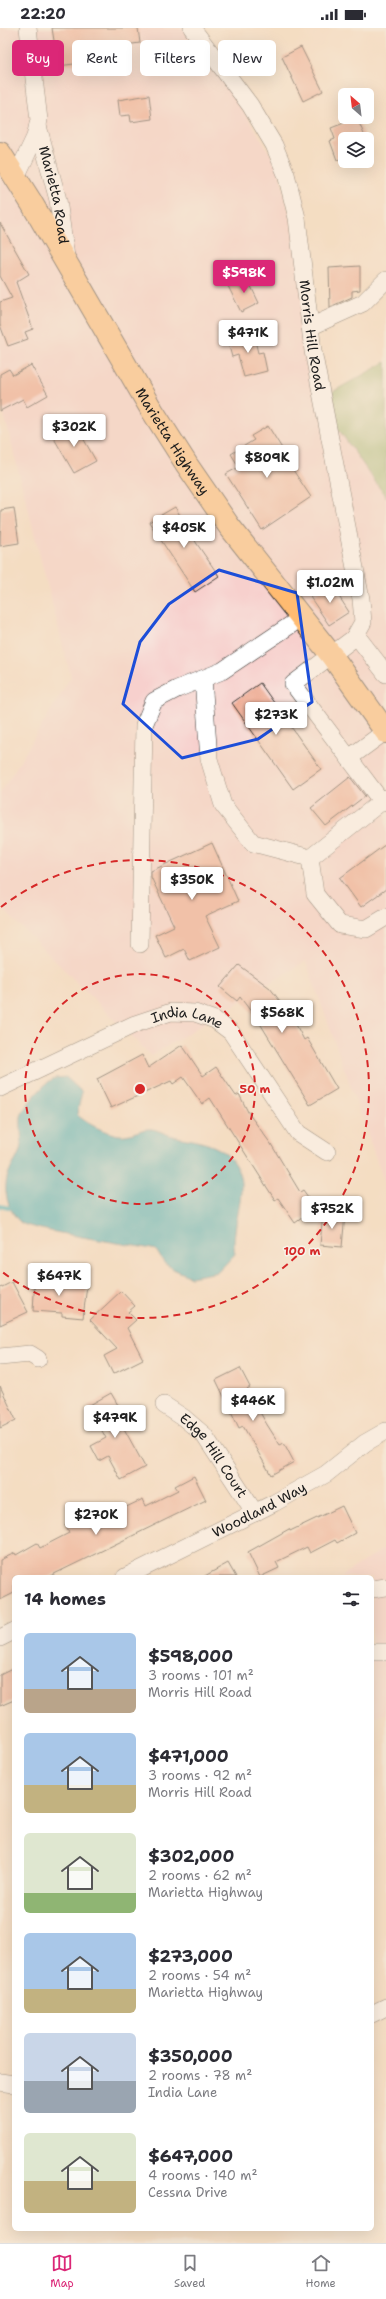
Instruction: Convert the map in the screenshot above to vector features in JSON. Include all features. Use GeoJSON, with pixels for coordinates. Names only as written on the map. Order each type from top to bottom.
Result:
{"type":"FeatureCollection","features":[{"type":"Feature","properties":{"kind":"main road","name":"Marietta Highway"},"geometry":{"type":"LineString","coordinates":[[0,152],[150,408],[187,465],[229,526],[332,656],[386,731]]}},
{"type":"Feature","properties":{"kind":"street","name":"Marietta Road"},"geometry":{"type":"LineString","coordinates":[[28,28],[38,104],[38,126],[58,200],[67,265]]}},
{"type":"Feature","properties":{"kind":"street","name":"Morris Hill Road"},"geometry":{"type":"LineString","coordinates":[[192,28],[250,104],[274,145],[286,174],[297,218],[310,328],[325,415],[362,599],[363,622],[356,635],[332,656],[293,684],[349,758]]}},
{"type":"Feature","properties":{"kind":"street","name":"Marietta Road"},"geometry":{"type":"LineString","coordinates":[[16,177],[35,137],[38,126]]}},
{"type":"Feature","properties":{"kind":"street"},"geometry":{"type":"LineString","coordinates":[[310,328],[363,303],[386,280]]}},
{"type":"Feature","properties":{"kind":"street"},"geometry":{"type":"LineString","coordinates":[[140,944],[144,725],[154,702],[222,670],[301,618]]}},
{"type":"Feature","properties":{"kind":"street"},"geometry":{"type":"LineString","coordinates":[[356,635],[386,674]]}},
{"type":"Feature","properties":{"kind":"street"},"geometry":{"type":"LineString","coordinates":[[203,679],[209,759],[223,805],[253,843],[310,858]]}},
{"type":"Feature","properties":{"kind":"street"},"geometry":{"type":"LineString","coordinates":[[310,858],[384,800],[349,758],[386,731]]}},
{"type":"Feature","properties":{"kind":"street"},"geometry":{"type":"LineString","coordinates":[[310,858],[315,894],[340,925],[366,929],[386,917]]}},
{"type":"Feature","properties":{"kind":"street","name":"India Lane"},"geometry":{"type":"LineString","coordinates":[[0,1088],[134,1024],[171,1012],[195,1013],[214,1020],[231,1032],[264,1084],[298,1133],[327,1152]]}},
{"type":"Feature","properties":{"kind":"street"},"geometry":{"type":"LineString","coordinates":[[0,1357],[30,1354],[38,1359]]}},
{"type":"Feature","properties":{"kind":"street","name":"Edge Hill Court"},"geometry":{"type":"LineString","coordinates":[[164,1405],[184,1418],[204,1435],[255,1513]]}},
{"type":"Feature","properties":{"kind":"street","name":"Woodland Way"},"geometry":{"type":"LineString","coordinates":[[129,1575],[255,1513],[326,1474],[365,1443],[386,1431]]}},
{"type":"Feature","properties":{"kind":"street"},"geometry":{"type":"LineString","coordinates":[[374,1589],[386,1587]]}},
{"type":"Feature","properties":{"kind":"street"},"geometry":{"type":"LineString","coordinates":[[0,1638],[12,1632]]}},
{"type":"Feature","properties":{"kind":"street"},"geometry":{"type":"LineString","coordinates":[[374,1652],[386,1652]]}},
{"type":"Feature","properties":{"kind":"street"},"geometry":{"type":"LineString","coordinates":[[374,2013],[386,2007]]}},
{"type":"Feature","properties":{"kind":"street"},"geometry":{"type":"LineString","coordinates":[[0,2082],[12,2084]]}},
{"type":"Feature","properties":{"kind":"highlighted area"},"geometry":{"type":"Polygon","coordinates":[[[219,570],[297,593],[312,702],[258,739],[182,758],[123,704],[140,642],[169,604],[219,570]]]}},
{"type":"Feature","properties":{"kind":"shaded area"},"geometry":{"type":"Polygon","coordinates":[[[0,28],[193,28],[200,40],[140,40],[140,76],[210,76],[210,56],[218,69],[218,76],[222,76],[278,167],[309,295],[318,400],[386,497],[386,1186],[306,961],[151,1056],[0,906],[0,794],[71,677],[0,399],[0,28]]]}},
{"type":"Feature","properties":{"kind":"shaded area"},"geometry":{"type":"Polygon","coordinates":[[[386,1547],[386,1714],[374,1716],[374,1575],[343,1575],[386,1547]]]}},
{"type":"Feature","properties":{"kind":"green space"},"geometry":{"type":"Polygon","coordinates":[[[386,362],[386,497],[318,400],[386,362]]]}},
{"type":"Feature","properties":{"kind":"water"},"geometry":{"type":"Polygon","coordinates":[[[66,1077],[82,1092],[77,1114],[92,1125],[106,1132],[125,1135],[145,1129],[154,1129],[169,1135],[210,1145],[227,1155],[239,1173],[241,1191],[234,1244],[235,1254],[218,1272],[191,1277],[164,1263],[156,1250],[41,1229],[20,1222],[16,1217],[9,1205],[6,1185],[9,1172],[20,1150],[22,1113],[33,1097],[47,1083],[54,1078],[66,1077]]]}},
{"type":"Feature","properties":{"kind":"building"},"geometry":{"type":"Polygon","coordinates":[[[52,28],[138,28],[140,43],[132,44],[132,40],[72,40],[72,64],[64,65],[64,40],[54,40],[52,28]]]}},
{"type":"Feature","properties":{"kind":"building"},"geometry":{"type":"Polygon","coordinates":[[[301,47],[323,91],[303,101],[282,57],[301,47]]]}},
{"type":"Feature","properties":{"kind":"building"},"geometry":{"type":"Polygon","coordinates":[[[149,95],[152,119],[131,122],[130,115],[120,116],[118,100],[149,95]]]}},
{"type":"Feature","properties":{"kind":"building"},"geometry":{"type":"Polygon","coordinates":[[[341,124],[360,124],[363,132],[338,132],[337,160],[330,141],[335,139],[331,128],[341,124]]]}},
{"type":"Feature","properties":{"kind":"building"},"geometry":{"type":"Polygon","coordinates":[[[0,223],[29,274],[16,282],[33,329],[25,332],[28,339],[8,346],[0,325],[0,302],[12,298],[0,276],[0,223]]]}},
{"type":"Feature","properties":{"kind":"building"},"geometry":{"type":"Polygon","coordinates":[[[360,266],[360,290],[352,291],[352,297],[330,307],[329,268],[360,266]]]}},
{"type":"Feature","properties":{"kind":"building"},"geometry":{"type":"Polygon","coordinates":[[[246,276],[259,303],[241,312],[228,286],[246,276]]]}},
{"type":"Feature","properties":{"kind":"building"},"geometry":{"type":"Polygon","coordinates":[[[253,332],[258,353],[263,352],[267,371],[244,377],[238,355],[232,357],[227,339],[253,332]]]}},
{"type":"Feature","properties":{"kind":"building"},"geometry":{"type":"Polygon","coordinates":[[[31,365],[48,395],[27,407],[23,399],[0,411],[0,374],[9,369],[13,375],[31,365]]]}},
{"type":"Feature","properties":{"kind":"building"},"geometry":{"type":"Polygon","coordinates":[[[74,422],[96,461],[74,473],[52,435],[74,422]]]}},
{"type":"Feature","properties":{"kind":"building"},"geometry":{"type":"Polygon","coordinates":[[[268,426],[293,466],[291,467],[311,497],[262,530],[226,474],[239,467],[231,454],[254,440],[251,436],[268,426]]]}},
{"type":"Feature","properties":{"kind":"building"},"geometry":{"type":"Polygon","coordinates":[[[175,507],[197,544],[219,576],[195,592],[149,522],[175,507]]]}},
{"type":"Feature","properties":{"kind":"building"},"geometry":{"type":"Polygon","coordinates":[[[14,508],[19,543],[0,546],[1,510],[14,508]]]}},
{"type":"Feature","properties":{"kind":"building"},"geometry":{"type":"Polygon","coordinates":[[[331,584],[349,612],[329,625],[310,597],[331,584]]]}},
{"type":"Feature","properties":{"kind":"building"},"geometry":{"type":"Polygon","coordinates":[[[260,683],[321,769],[293,789],[232,703],[260,683]]]}},
{"type":"Feature","properties":{"kind":"building"},"geometry":{"type":"Polygon","coordinates":[[[350,777],[365,796],[326,826],[311,808],[350,777]]]}},
{"type":"Feature","properties":{"kind":"building"},"geometry":{"type":"Polygon","coordinates":[[[212,843],[238,901],[205,916],[220,947],[190,961],[184,949],[166,958],[155,935],[174,926],[151,877],[151,871],[212,843]]]}},
{"type":"Feature","properties":{"kind":"building"},"geometry":{"type":"Polygon","coordinates":[[[386,844],[386,889],[361,907],[340,878],[386,844]]]}},
{"type":"Feature","properties":{"kind":"building"},"geometry":{"type":"Polygon","coordinates":[[[239,965],[270,988],[292,1017],[304,1040],[307,1038],[337,1089],[310,1105],[261,1025],[240,997],[237,1001],[220,987],[239,965]]]}},
{"type":"Feature","properties":{"kind":"building"},"geometry":{"type":"Polygon","coordinates":[[[182,1045],[203,1076],[216,1067],[236,1096],[239,1094],[249,1114],[271,1144],[300,1192],[303,1190],[316,1208],[295,1223],[278,1198],[275,1200],[210,1098],[202,1104],[183,1077],[173,1084],[171,1081],[111,1108],[97,1079],[142,1055],[148,1068],[182,1045]]]}},
{"type":"Feature","properties":{"kind":"building"},"geometry":{"type":"Polygon","coordinates":[[[323,1212],[345,1214],[342,1247],[320,1245],[323,1212]]]}},
{"type":"Feature","properties":{"kind":"building"},"geometry":{"type":"Polygon","coordinates":[[[35,1277],[57,1278],[57,1281],[87,1285],[83,1318],[62,1316],[62,1313],[33,1311],[35,1277]]]}},
{"type":"Feature","properties":{"kind":"building"},"geometry":{"type":"Polygon","coordinates":[[[12,1282],[28,1312],[0,1325],[0,1288],[12,1282]]]}},
{"type":"Feature","properties":{"kind":"building"},"geometry":{"type":"Polygon","coordinates":[[[121,1291],[135,1306],[128,1312],[136,1320],[127,1328],[143,1359],[113,1374],[104,1356],[117,1349],[90,1320],[121,1291]]]}},
{"type":"Feature","properties":{"kind":"building"},"geometry":{"type":"Polygon","coordinates":[[[240,1368],[250,1387],[247,1389],[266,1423],[280,1445],[284,1443],[294,1462],[271,1475],[243,1426],[239,1428],[216,1380],[240,1368]]]}},
{"type":"Feature","properties":{"kind":"building"},"geometry":{"type":"Polygon","coordinates":[[[0,1386],[16,1420],[0,1428],[0,1386]]]}},
{"type":"Feature","properties":{"kind":"building"},"geometry":{"type":"Polygon","coordinates":[[[111,1393],[122,1412],[116,1414],[145,1467],[121,1480],[108,1456],[99,1461],[91,1446],[106,1438],[88,1406],[111,1393]]]}},
{"type":"Feature","properties":{"kind":"building"},"geometry":{"type":"Polygon","coordinates":[[[194,1476],[206,1500],[52,1575],[12,1575],[12,1594],[0,1600],[0,1560],[15,1553],[16,1555],[37,1543],[40,1548],[69,1533],[65,1525],[85,1515],[87,1519],[117,1504],[120,1510],[143,1499],[146,1506],[178,1490],[175,1486],[194,1476]]]}},
{"type":"Feature","properties":{"kind":"building"},"geometry":{"type":"Polygon","coordinates":[[[342,1506],[355,1533],[337,1543],[335,1540],[310,1553],[307,1547],[276,1562],[279,1568],[264,1575],[259,1575],[248,1552],[289,1529],[290,1531],[342,1506]]]}},
{"type":"Feature","properties":{"kind":"building"},"geometry":{"type":"Polygon","coordinates":[[[228,1563],[235,1575],[207,1575],[228,1563]]]}},
{"type":"Feature","properties":{"kind":"building"},"geometry":{"type":"Polygon","coordinates":[[[12,1669],[12,1701],[0,1706],[0,1675],[12,1669]]]}},
{"type":"Feature","properties":{"kind":"waterway"},"geometry":{"type":"LineString","coordinates":[[0,1206],[9,1208]]}}]}
